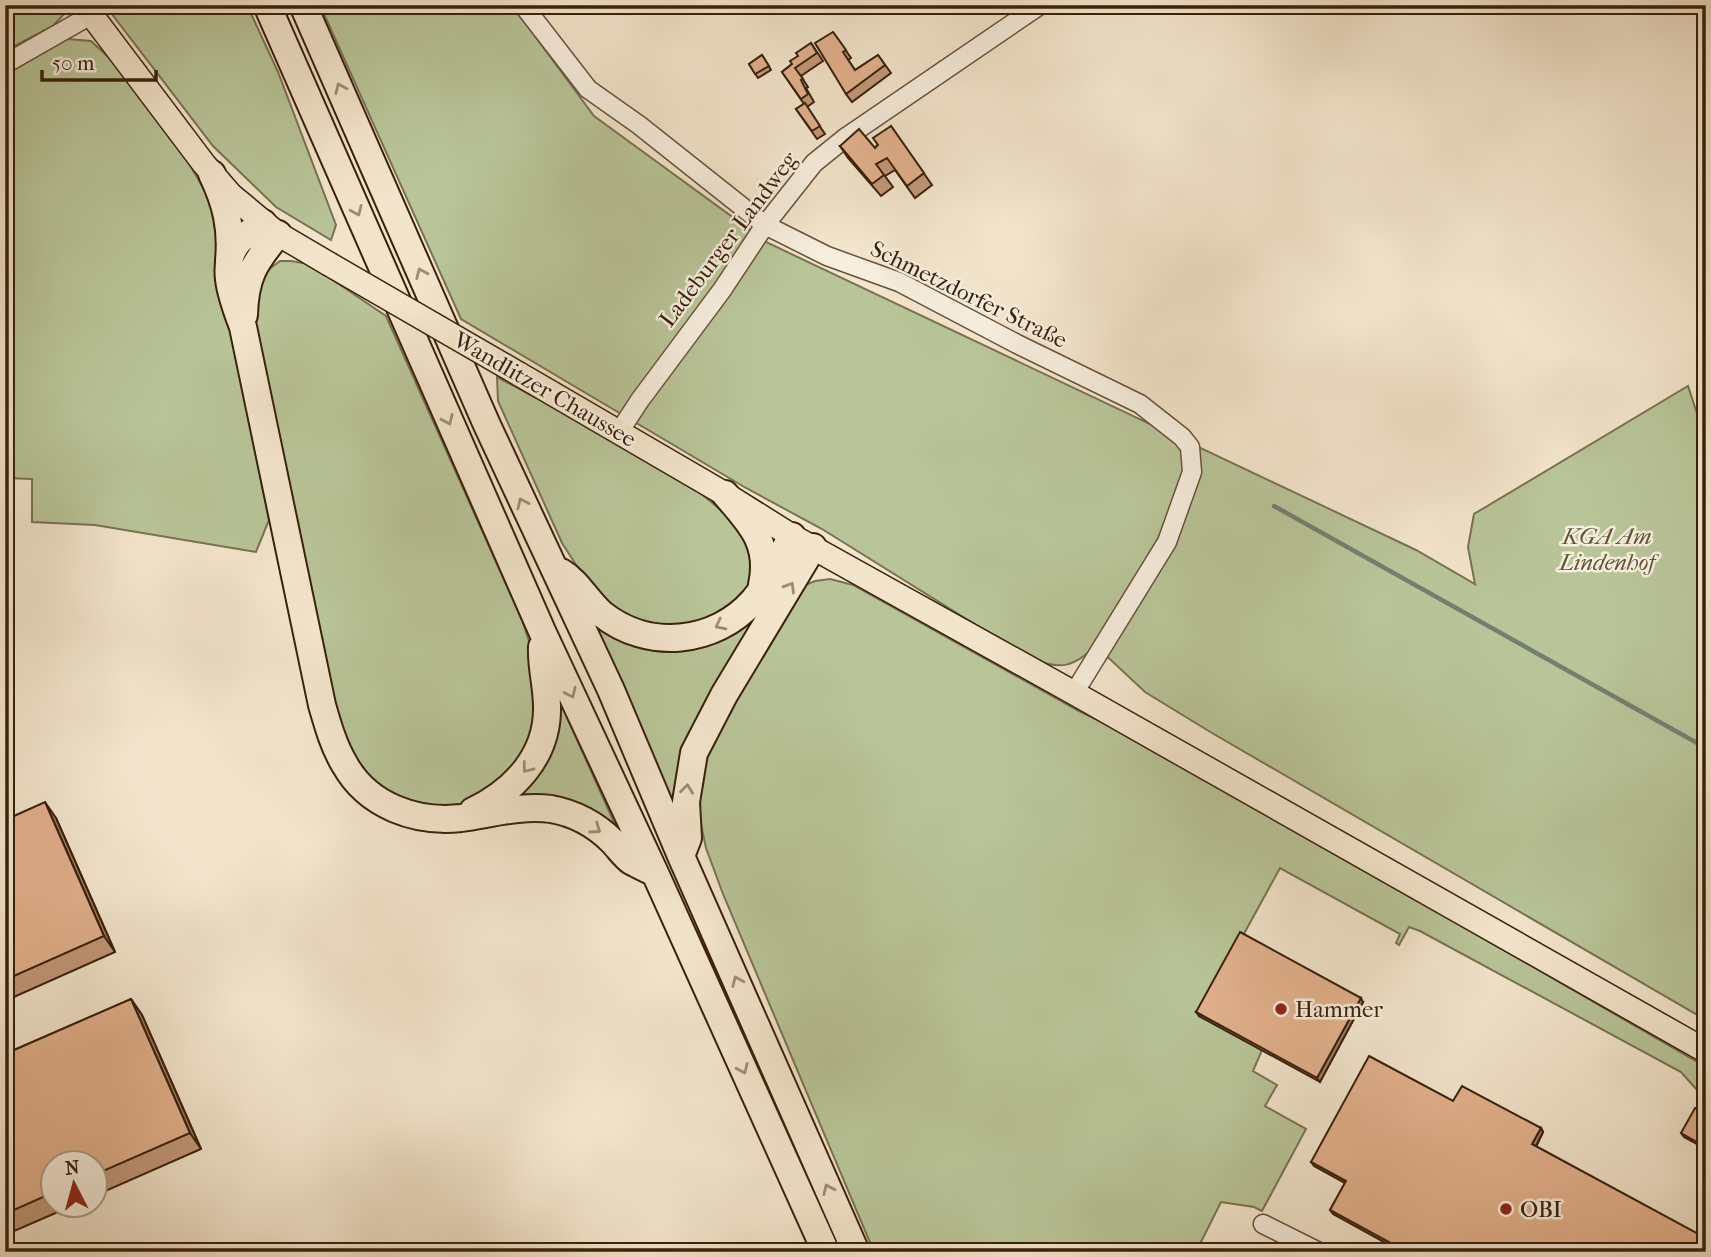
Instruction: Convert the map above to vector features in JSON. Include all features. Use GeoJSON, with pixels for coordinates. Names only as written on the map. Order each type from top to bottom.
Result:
{"type":"FeatureCollection","features":[{"type":"Feature","properties":{"kind":"highway"},"geometry":{"type":"LineString","coordinates":[[267,5],[542,631],[655,873],[826,1252]]}},
{"type":"Feature","properties":{"kind":"highway"},"geometry":{"type":"LineString","coordinates":[[303,5],[487,425],[611,690],[681,856],[856,1252]]}},
{"type":"Feature","properties":{"kind":"highway"},"geometry":{"type":"LineString","coordinates":[[212,174],[225,205],[230,227],[232,299],[243,327],[322,705],[331,736],[345,767],[376,799],[399,811],[425,818],[460,818],[529,809],[550,809],[570,814],[595,826],[629,860],[655,873]]}},
{"type":"Feature","properties":{"kind":"highway"},"geometry":{"type":"LineString","coordinates":[[229,264],[234,248],[240,240],[271,228]]}},
{"type":"Feature","properties":{"kind":"highway"},"geometry":{"type":"LineString","coordinates":[[243,327],[247,280],[271,228]]}},
{"type":"Feature","properties":{"kind":"highway"},"geometry":{"type":"LineString","coordinates":[[725,494],[754,528],[761,541],[764,570],[758,594]]}},
{"type":"Feature","properties":{"kind":"highway"},"geometry":{"type":"LineString","coordinates":[[551,565],[569,577],[603,614],[634,632],[664,639],[692,637],[719,628],[738,615],[803,542]]}},
{"type":"Feature","properties":{"kind":"highway"},"geometry":{"type":"LineString","coordinates":[[681,856],[688,838],[685,802],[694,753],[803,542]]}},
{"type":"Feature","properties":{"kind":"highway"},"geometry":{"type":"LineString","coordinates":[[460,818],[491,802],[510,788],[528,768],[538,751],[547,710],[541,662],[542,631]]}},
{"type":"Feature","properties":{"kind":"main road","name":"Wandlitzer Chaussee"},"geometry":{"type":"LineString","coordinates":[[88,10],[212,174],[245,208],[271,228],[803,542],[1706,1051]]}},
{"type":"Feature","properties":{"kind":"street","name":"Schmetzdorfer Straße"},"geometry":{"type":"LineString","coordinates":[[523,5],[588,89],[639,125],[765,225],[827,256],[899,282],[1140,404],[1190,447],[1192,472],[1167,542],[1074,693]]}},
{"type":"Feature","properties":{"kind":"street","name":"Ladeburger Landweg"},"geometry":{"type":"LineString","coordinates":[[619,432],[722,290],[765,225],[814,163],[845,138],[1040,5]]}},
{"type":"Feature","properties":{"kind":"street"},"geometry":{"type":"LineString","coordinates":[[5,64],[88,10]]}},
{"type":"Feature","properties":{"kind":"street"},"geometry":{"type":"LineString","coordinates":[[1263,1223],[1319,1252]]}},
{"type":"Feature","properties":{"kind":"green space"},"geometry":{"type":"Polygon","coordinates":[[[5,5],[65,5],[66,12],[53,26],[5,51],[5,5]]]}},
{"type":"Feature","properties":{"kind":"green space"},"geometry":{"type":"Polygon","coordinates":[[[105,5],[247,5],[278,72],[336,225],[331,240],[276,207],[213,146],[105,5]]]}},
{"type":"Feature","properties":{"kind":"green space","name":"KGA Am Lindenhof"},"geometry":{"type":"Polygon","coordinates":[[[320,5],[512,5],[594,116],[768,243],[1416,550],[1475,584],[1468,547],[1474,514],[1688,386],[1706,441],[1706,1020],[1145,692],[1096,646],[1080,659],[1066,665],[1051,665],[1032,660],[822,529],[746,488],[461,319],[320,5]]]}},
{"type":"Feature","properties":{"kind":"green space"},"geometry":{"type":"Polygon","coordinates":[[[67,39],[91,41],[117,65],[187,160],[216,210],[231,331],[269,520],[256,552],[95,525],[32,522],[32,479],[5,478],[5,75],[67,39]]]}},
{"type":"Feature","properties":{"kind":"green space"},"geometry":{"type":"Polygon","coordinates":[[[280,261],[309,264],[386,316],[522,620],[534,656],[541,710],[522,764],[471,802],[451,806],[426,806],[400,798],[370,777],[341,733],[331,701],[255,324],[255,308],[264,273],[280,261]]]}},
{"type":"Feature","properties":{"kind":"green space"},"geometry":{"type":"Polygon","coordinates":[[[497,377],[536,398],[538,396],[681,477],[739,525],[746,534],[753,570],[748,591],[732,607],[687,627],[638,623],[609,606],[580,571],[562,543],[498,401],[497,377]]]}},
{"type":"Feature","properties":{"kind":"green space"},"geometry":{"type":"Polygon","coordinates":[[[830,579],[853,585],[1079,711],[1154,747],[1706,1067],[1706,1096],[1681,1072],[1420,931],[1409,927],[1399,945],[1396,943],[1400,934],[1280,868],[1199,1016],[1262,1050],[1253,1071],[1277,1085],[1265,1106],[1306,1129],[1262,1211],[1254,1207],[1221,1202],[1196,1252],[874,1252],[723,894],[706,848],[695,796],[700,757],[803,586],[830,579]]]}},
{"type":"Feature","properties":{"kind":"green space"},"geometry":{"type":"Polygon","coordinates":[[[773,590],[674,804],[589,619],[650,645],[773,590]]]}},
{"type":"Feature","properties":{"kind":"green space"},"geometry":{"type":"Polygon","coordinates":[[[557,695],[617,829],[504,804],[557,695]]]}},
{"type":"Feature","properties":{"kind":"building"},"geometry":{"type":"Polygon","coordinates":[[[833,32],[846,50],[843,52],[855,70],[878,55],[885,65],[846,94],[815,43],[833,32]]]}},
{"type":"Feature","properties":{"kind":"building"},"geometry":{"type":"Polygon","coordinates":[[[811,43],[817,53],[795,68],[803,79],[801,80],[808,94],[801,99],[782,72],[792,64],[790,61],[798,56],[796,53],[811,43]]]}},
{"type":"Feature","properties":{"kind":"building"},"geometry":{"type":"Polygon","coordinates":[[[762,55],[769,66],[755,74],[749,64],[762,55]]]}},
{"type":"Feature","properties":{"kind":"building"},"geometry":{"type":"Polygon","coordinates":[[[805,103],[820,126],[812,131],[796,109],[805,103]]]}},
{"type":"Feature","properties":{"kind":"building"},"geometry":{"type":"Polygon","coordinates":[[[891,126],[924,173],[907,186],[887,158],[876,164],[884,175],[872,184],[840,146],[859,129],[875,148],[878,145],[873,138],[891,126]]]}},
{"type":"Feature","properties":{"kind":"building"},"geometry":{"type":"Polygon","coordinates":[[[45,802],[104,936],[5,980],[5,820],[45,802]]]}},
{"type":"Feature","properties":{"kind":"building","name":"Hammer"},"geometry":{"type":"Polygon","coordinates":[[[1240,932],[1361,998],[1317,1078],[1196,1012],[1240,932]]]}},
{"type":"Feature","properties":{"kind":"building"},"geometry":{"type":"Polygon","coordinates":[[[131,999],[190,1133],[108,1169],[108,1148],[38,1148],[38,1199],[5,1214],[5,1054],[131,999]]]}},
{"type":"Feature","properties":{"kind":"building"},"geometry":{"type":"Polygon","coordinates":[[[1369,1056],[1453,1101],[1462,1086],[1541,1128],[1532,1144],[1706,1238],[1706,1252],[1407,1252],[1330,1210],[1346,1181],[1311,1162],[1369,1056]]]}},
{"type":"Feature","properties":{"kind":"building"},"geometry":{"type":"Polygon","coordinates":[[[1695,1108],[1706,1114],[1706,1147],[1681,1133],[1695,1108]]]}},
{"type":"Feature","properties":{"kind":"waterway"},"geometry":{"type":"LineString","coordinates":[[1274,506],[1706,748]]}},
{"type":"Feature","properties":{"kind":"place","name":"Hammer"},"geometry":{"type":"Point","coordinates":[1281,1009]}},
{"type":"Feature","properties":{"kind":"place","name":"OBI"},"geometry":{"type":"Point","coordinates":[1506,1209]}}]}
